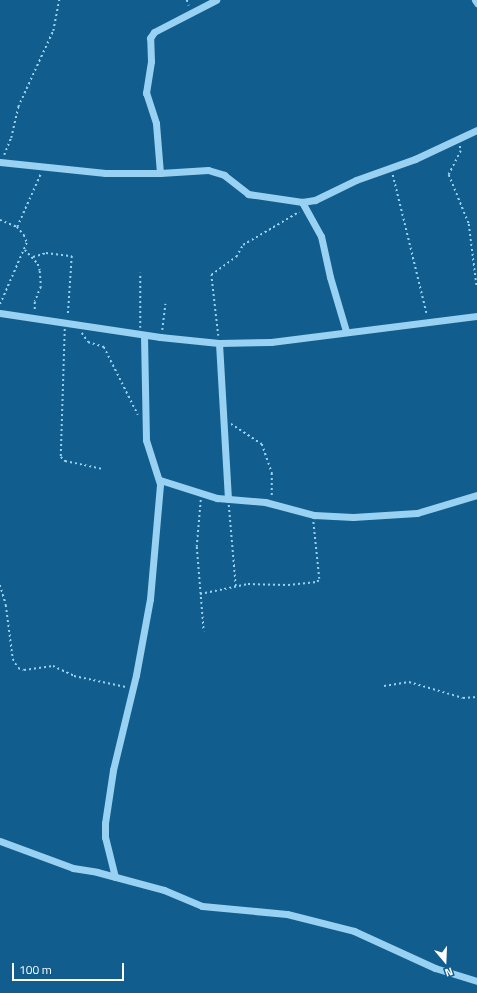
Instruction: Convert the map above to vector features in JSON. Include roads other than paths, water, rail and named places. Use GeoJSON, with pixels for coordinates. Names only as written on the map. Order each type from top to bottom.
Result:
{"type":"FeatureCollection","features":[{"type":"Feature","properties":{"kind":"street"},"geometry":{"type":"LineString","coordinates":[[160,174],[161,165],[156,123],[146,93],[151,61],[150,38],[154,32],[216,0]]}},
{"type":"Feature","properties":{"kind":"street"},"geometry":{"type":"LineString","coordinates":[[0,162],[43,168],[105,173],[160,174],[217,172],[231,179],[248,194],[304,205],[356,180],[415,159],[456,138],[477,130]]}},
{"type":"Feature","properties":{"kind":"street"},"geometry":{"type":"LineString","coordinates":[[304,205],[321,236],[328,271],[346,331]]}},
{"type":"Feature","properties":{"kind":"street"},"geometry":{"type":"LineString","coordinates":[[0,313],[142,335],[219,343],[270,342],[346,331],[477,316]]}},
{"type":"Feature","properties":{"kind":"street"},"geometry":{"type":"LineString","coordinates":[[115,877],[104,829],[113,770],[132,688],[150,599],[160,480],[146,440],[142,335]]}},
{"type":"Feature","properties":{"kind":"street"},"geometry":{"type":"LineString","coordinates":[[219,343],[222,419],[228,499]]}},
{"type":"Feature","properties":{"kind":"street"},"geometry":{"type":"LineString","coordinates":[[160,480],[202,494],[228,499],[272,504],[312,515],[353,516],[417,513],[477,495]]}},
{"type":"Feature","properties":{"kind":"street"},"geometry":{"type":"LineString","coordinates":[[0,841],[73,868],[164,890],[202,906],[287,914],[354,931],[435,968],[477,981]]}}]}
